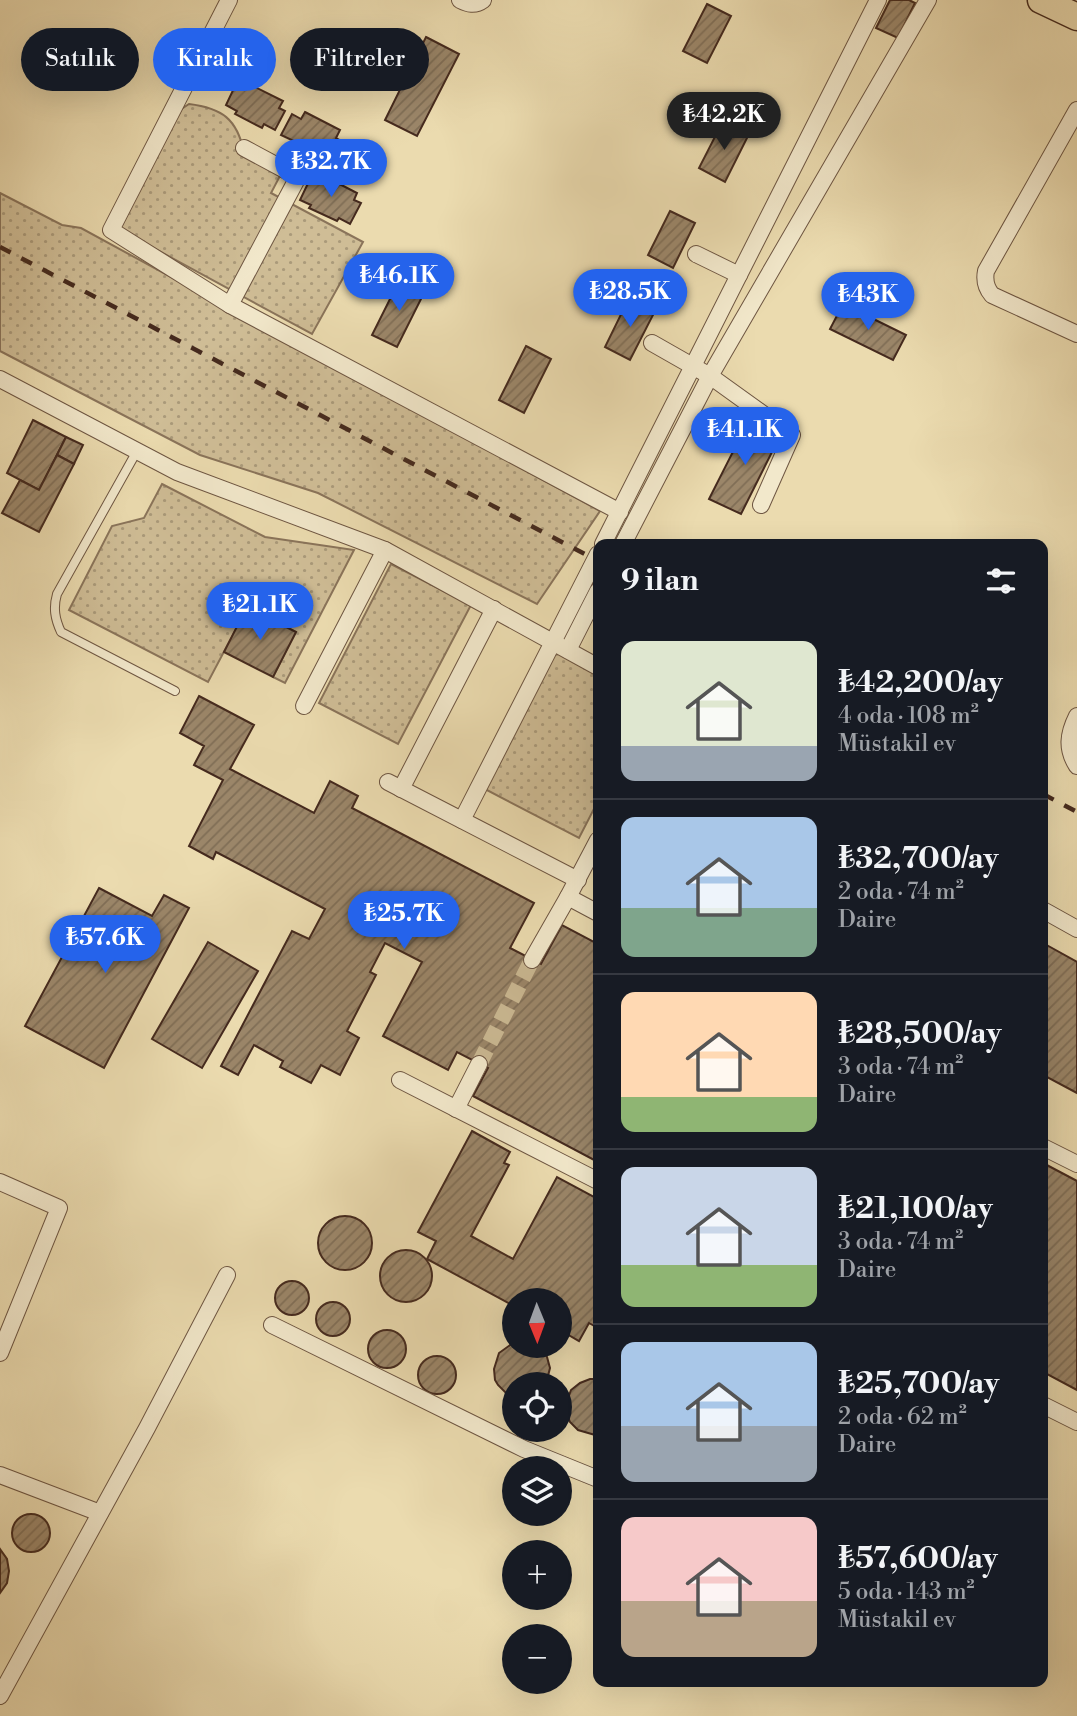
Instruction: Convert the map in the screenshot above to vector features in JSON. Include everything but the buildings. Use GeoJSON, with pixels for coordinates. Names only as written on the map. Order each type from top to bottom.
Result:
{"type":"FeatureCollection","features":[{"type":"Feature","properties":{"kind":"highway"},"geometry":{"type":"LineString","coordinates":[[1041,0],[1077,17]]}},
{"type":"Feature","properties":{"kind":"street"},"geometry":{"type":"LineString","coordinates":[[229,0],[111,230],[230,305],[620,512]]}},
{"type":"Feature","properties":{"kind":"street"},"geometry":{"type":"LineString","coordinates":[[460,0],[471,4],[484,0]]}},
{"type":"Feature","properties":{"kind":"street"},"geometry":{"type":"LineString","coordinates":[[606,539],[878,0]]}},
{"type":"Feature","properties":{"kind":"street"},"geometry":{"type":"LineString","coordinates":[[626,539],[710,376],[928,0]]}},
{"type":"Feature","properties":{"kind":"street"},"geometry":{"type":"LineString","coordinates":[[1077,110],[985,276],[992,295],[1077,334]]}},
{"type":"Feature","properties":{"kind":"street"},"geometry":{"type":"LineString","coordinates":[[230,305],[298,177],[244,148]]}},
{"type":"Feature","properties":{"kind":"street"},"geometry":{"type":"LineString","coordinates":[[696,254],[739,275]]}},
{"type":"Feature","properties":{"kind":"street"},"geometry":{"type":"LineString","coordinates":[[652,343],[710,376],[792,435],[761,505]]}},
{"type":"Feature","properties":{"kind":"street"},"geometry":{"type":"LineString","coordinates":[[0,379],[177,472],[385,550],[593,664]]}},
{"type":"Feature","properties":{"kind":"street"},"geometry":{"type":"LineString","coordinates":[[304,706],[385,550]]}},
{"type":"Feature","properties":{"kind":"street"},"geometry":{"type":"LineString","coordinates":[[561,646],[593,566]]}},
{"type":"Feature","properties":{"kind":"street"},"geometry":{"type":"LineString","coordinates":[[462,820],[561,646],[593,598]]}},
{"type":"Feature","properties":{"kind":"street"},"geometry":{"type":"LineString","coordinates":[[494,609],[394,785],[578,880]]}},
{"type":"Feature","properties":{"kind":"street"},"geometry":{"type":"LineString","coordinates":[[1077,716],[1069,743],[1077,766]]}},
{"type":"Feature","properties":{"kind":"street"},"geometry":{"type":"LineString","coordinates":[[532,960],[593,850]]}},
{"type":"Feature","properties":{"kind":"street"},"geometry":{"type":"LineString","coordinates":[[568,897],[593,910]]}},
{"type":"Feature","properties":{"kind":"street"},"geometry":{"type":"LineString","coordinates":[[1048,913],[1077,929]]}},
{"type":"Feature","properties":{"kind":"street"},"geometry":{"type":"LineString","coordinates":[[456,1109],[479,1064]]}},
{"type":"Feature","properties":{"kind":"street"},"geometry":{"type":"LineString","coordinates":[[400,1080],[593,1178]]}},
{"type":"Feature","properties":{"kind":"street"},"geometry":{"type":"LineString","coordinates":[[1048,1150],[1077,1164]]}},
{"type":"Feature","properties":{"kind":"street"},"geometry":{"type":"LineString","coordinates":[[0,1182],[59,1208],[0,1353]]}},
{"type":"Feature","properties":{"kind":"street"},"geometry":{"type":"LineString","coordinates":[[0,1696],[227,1275]]}},
{"type":"Feature","properties":{"kind":"street"},"geometry":{"type":"LineString","coordinates":[[272,1325],[524,1449],[593,1477]]}},
{"type":"Feature","properties":{"kind":"street"},"geometry":{"type":"LineString","coordinates":[[1048,1408],[1077,1422]]}},
{"type":"Feature","properties":{"kind":"street"},"geometry":{"type":"LineString","coordinates":[[0,1475],[100,1513]]}},
{"type":"Feature","properties":{"kind":"lane"},"geometry":{"type":"LineString","coordinates":[[137,451],[57,594],[55,615],[61,632],[175,691]]}},
{"type":"Feature","properties":{"kind":"shaded area"},"geometry":{"type":"Polygon","coordinates":[[[189,104],[211,109],[226,117],[237,131],[244,152],[282,172],[271,193],[363,242],[312,334],[113,226],[174,114],[189,104]]]}},
{"type":"Feature","properties":{"kind":"shaded area"},"geometry":{"type":"Polygon","coordinates":[[[0,193],[62,225],[81,228],[600,511],[537,604],[318,493],[200,455],[0,351],[0,193]]]}},
{"type":"Feature","properties":{"kind":"shaded area"},"geometry":{"type":"Polygon","coordinates":[[[162,484],[265,537],[354,550],[285,683],[273,677],[296,632],[247,608],[208,682],[69,610],[112,526],[144,518],[162,484]]]}},
{"type":"Feature","properties":{"kind":"shaded area"},"geometry":{"type":"Polygon","coordinates":[[[391,564],[471,605],[398,744],[319,703],[391,564]]]}},
{"type":"Feature","properties":{"kind":"shaded area"},"geometry":{"type":"Polygon","coordinates":[[[556,649],[593,668],[593,811],[579,838],[483,788],[556,649]]]}},
{"type":"Feature","properties":{"kind":"tunnel"},"geometry":{"type":"LineString","coordinates":[[479,1064],[532,960]]}},
{"type":"Feature","properties":{"kind":"railway"},"geometry":{"type":"LineString","coordinates":[[0,247],[593,558]]}},
{"type":"Feature","properties":{"kind":"railway"},"geometry":{"type":"LineString","coordinates":[[1048,797],[1077,812]]}}]}
